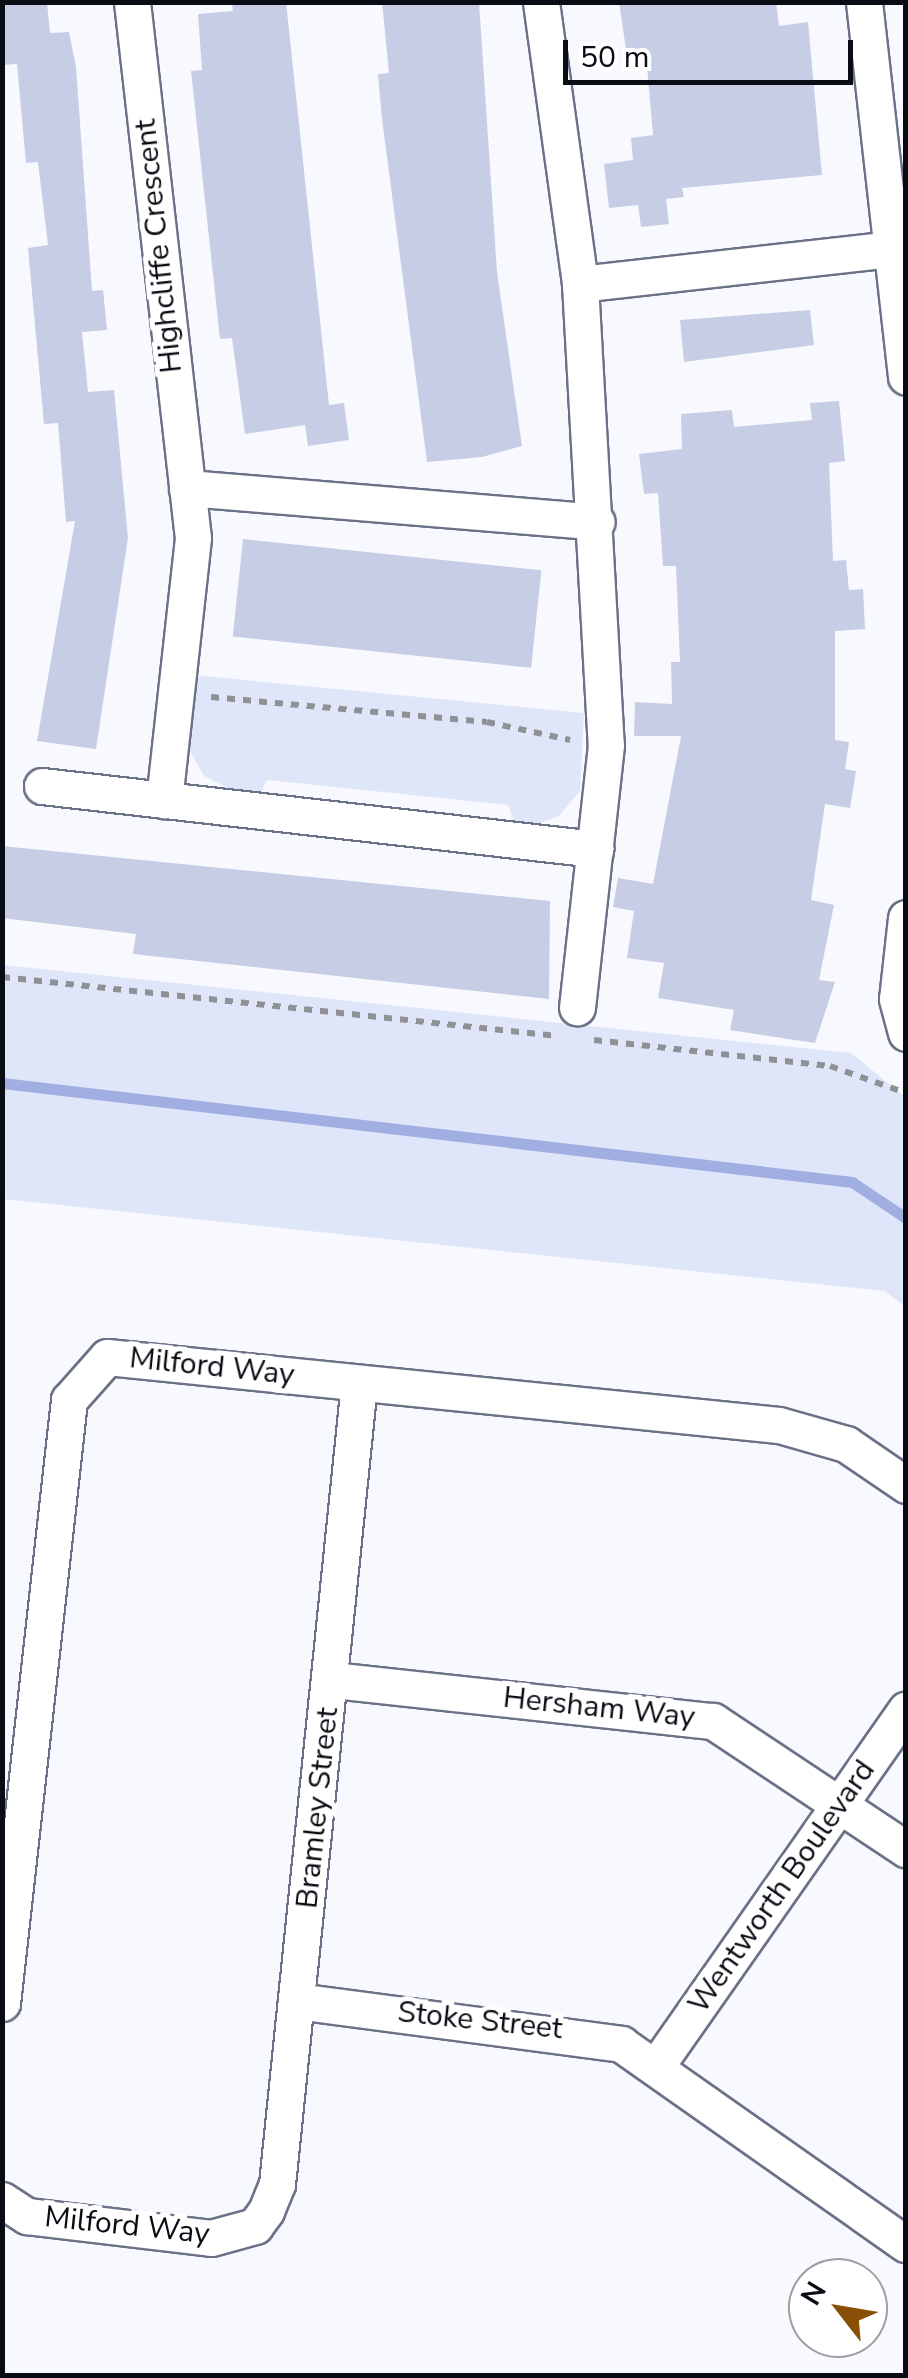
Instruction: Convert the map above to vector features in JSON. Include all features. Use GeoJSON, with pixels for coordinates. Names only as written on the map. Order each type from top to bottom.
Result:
{"type":"FeatureCollection","features":[{"type":"Feature","properties":{"kind":"street","name":"Highcliffe Crescent"},"geometry":{"type":"LineString","coordinates":[[132,2],[193,538],[164,800]]}},
{"type":"Feature","properties":{"kind":"street"},"geometry":{"type":"LineString","coordinates":[[541,2],[580,284],[597,522],[606,745],[577,1007]]}},
{"type":"Feature","properties":{"kind":"street"},"geometry":{"type":"LineString","coordinates":[[864,2],[906,376]]}},
{"type":"Feature","properties":{"kind":"street"},"geometry":{"type":"LineString","coordinates":[[580,284],[892,249]]}},
{"type":"Feature","properties":{"kind":"street"},"geometry":{"type":"LineString","coordinates":[[187,488],[597,522]]}},
{"type":"Feature","properties":{"kind":"street"},"geometry":{"type":"LineString","coordinates":[[42,786],[594,849]]}},
{"type":"Feature","properties":{"kind":"street"},"geometry":{"type":"LineString","coordinates":[[906,918],[897,999],[906,1032]]}},
{"type":"Feature","properties":{"kind":"street","name":"Milford Way"},"geometry":{"type":"LineString","coordinates":[[2,2004],[78,1382],[107,1357],[128,1356],[359,1384],[779,1426],[846,1444],[906,1485]]}},
{"type":"Feature","properties":{"kind":"street","name":"Bramley Street"},"geometry":{"type":"LineString","coordinates":[[254,2226],[277,2184],[333,1680],[359,1384]]}},
{"type":"Feature","properties":{"kind":"street","name":"Hersham Way"},"geometry":{"type":"LineString","coordinates":[[333,1680],[713,1720],[906,1849]]}},
{"type":"Feature","properties":{"kind":"street","name":"Wentworth Boulevard"},"geometry":{"type":"LineString","coordinates":[[657,2065],[906,1708]]}},
{"type":"Feature","properties":{"kind":"street","name":"Stoke Street"},"geometry":{"type":"LineString","coordinates":[[296,2001],[591,2034],[657,2065],[906,2244]]}},
{"type":"Feature","properties":{"kind":"street","name":"Milford Way"},"geometry":{"type":"LineString","coordinates":[[2,2200],[28,2216],[211,2238],[254,2226]]}},
{"type":"Feature","properties":{"kind":"path"},"geometry":{"type":"LineString","coordinates":[[176,696],[487,722],[606,745]]}},
{"type":"Feature","properties":{"kind":"path"},"geometry":{"type":"LineString","coordinates":[[2,977],[830,1066],[906,1093]]}},
{"type":"Feature","properties":{"kind":"shaded area"},"geometry":{"type":"Polygon","coordinates":[[[193,675],[584,713],[580,791],[559,816],[538,824],[514,821],[508,805],[267,780],[260,795],[236,792],[204,776],[187,746],[193,675]]]}},
{"type":"Feature","properties":{"kind":"shaded area"},"geometry":{"type":"Polygon","coordinates":[[[3,965],[851,1053],[905,1097],[905,1306],[884,1291],[3,1199],[3,965]]]}},
{"type":"Feature","properties":{"kind":"building"},"geometry":{"type":"Polygon","coordinates":[[[2,2],[47,2],[50,33],[69,32],[76,67],[92,291],[103,290],[107,330],[82,332],[88,392],[114,390],[128,538],[96,749],[37,741],[75,521],[66,522],[58,423],[44,424],[28,248],[48,245],[38,162],[26,163],[17,64],[2,65],[2,2]]]}},
{"type":"Feature","properties":{"kind":"building"},"geometry":{"type":"Polygon","coordinates":[[[232,2],[286,2],[329,405],[344,403],[349,440],[308,446],[305,425],[245,434],[232,338],[220,339],[191,71],[202,70],[198,14],[233,11],[232,2]]]}},
{"type":"Feature","properties":{"kind":"building"},"geometry":{"type":"Polygon","coordinates":[[[382,2],[479,2],[497,272],[522,446],[482,457],[427,462],[382,119],[378,74],[389,73],[382,2]]]}},
{"type":"Feature","properties":{"kind":"building"},"geometry":{"type":"Polygon","coordinates":[[[619,2],[776,2],[779,26],[808,22],[822,175],[682,188],[684,197],[666,199],[669,224],[641,227],[638,205],[609,208],[604,164],[633,160],[631,138],[653,135],[646,54],[627,56],[619,2]]]}},
{"type":"Feature","properties":{"kind":"building"},"geometry":{"type":"Polygon","coordinates":[[[810,310],[814,345],[684,362],[680,320],[810,310]]]}},
{"type":"Feature","properties":{"kind":"building"},"geometry":{"type":"Polygon","coordinates":[[[839,401],[845,461],[829,463],[833,561],[846,560],[849,590],[863,589],[865,629],[835,631],[835,740],[849,742],[845,769],[856,771],[850,808],[825,804],[811,900],[834,905],[819,980],[835,982],[815,1043],[730,1030],[734,1010],[658,998],[664,963],[627,958],[634,911],[613,907],[618,878],[653,884],[681,736],[634,736],[635,702],[672,704],[671,662],[680,662],[676,566],[663,566],[658,493],[644,494],[639,454],[682,449],[681,414],[732,410],[734,427],[812,420],[810,403],[839,401]]]}},
{"type":"Feature","properties":{"kind":"building"},"geometry":{"type":"Polygon","coordinates":[[[243,539],[541,570],[531,668],[233,636],[243,539]]]}},
{"type":"Feature","properties":{"kind":"building"},"geometry":{"type":"Polygon","coordinates":[[[2,846],[550,901],[549,999],[133,954],[136,934],[2,918],[2,846]]]}},
{"type":"Feature","properties":{"kind":"waterway"},"geometry":{"type":"LineString","coordinates":[[2,1083],[852,1182],[906,1218]]}}]}
